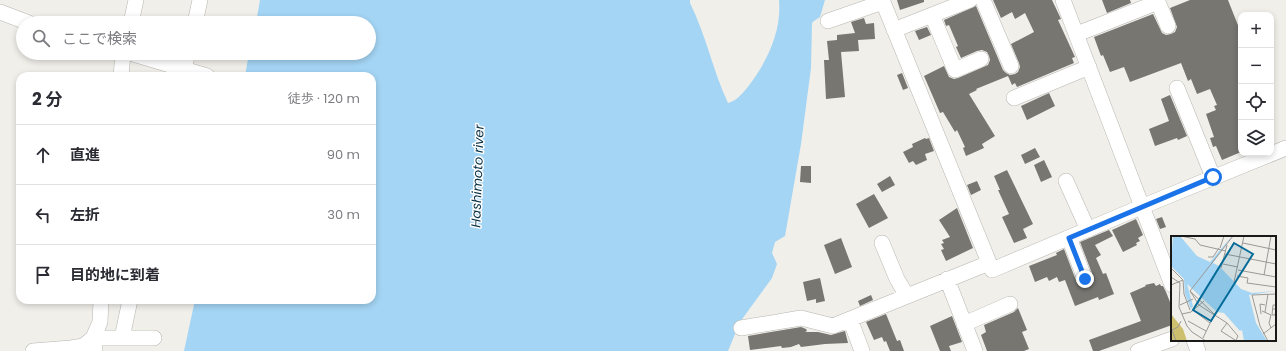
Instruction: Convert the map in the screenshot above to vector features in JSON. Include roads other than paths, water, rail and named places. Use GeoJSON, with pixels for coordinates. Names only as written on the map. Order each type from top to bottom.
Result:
{"type":"FeatureCollection","features":[{"type":"Feature","properties":{"kind":"street"},"geometry":{"type":"LineString","coordinates":[[132,16],[136,0]]}},
{"type":"Feature","properties":{"kind":"street"},"geometry":{"type":"LineString","coordinates":[[197,16],[200,0]]}},
{"type":"Feature","properties":{"kind":"street"},"geometry":{"type":"LineString","coordinates":[[894,30],[970,0]]}},
{"type":"Feature","properties":{"kind":"street"},"geometry":{"type":"LineString","coordinates":[[983,0],[1010,66]]}},
{"type":"Feature","properties":{"kind":"street"},"geometry":{"type":"LineString","coordinates":[[1063,0],[1171,282]]}},
{"type":"Feature","properties":{"kind":"street"},"geometry":{"type":"LineString","coordinates":[[828,21],[882,2],[992,270],[1286,148]]}},
{"type":"Feature","properties":{"kind":"street"},"geometry":{"type":"LineString","coordinates":[[1077,34],[1158,2],[1168,26]]}},
{"type":"Feature","properties":{"kind":"street"},"geometry":{"type":"LineString","coordinates":[[1,14],[16,19]]}},
{"type":"Feature","properties":{"kind":"street"},"geometry":{"type":"LineString","coordinates":[[932,15],[955,70],[981,59]]}},
{"type":"Feature","properties":{"kind":"street"},"geometry":{"type":"LineString","coordinates":[[122,72],[123,60]]}},
{"type":"Feature","properties":{"kind":"street"},"geometry":{"type":"LineString","coordinates":[[149,60],[180,72]]}},
{"type":"Feature","properties":{"kind":"street"},"geometry":{"type":"LineString","coordinates":[[183,72],[186,60]]}},
{"type":"Feature","properties":{"kind":"street"},"geometry":{"type":"LineString","coordinates":[[1014,98],[1089,67]]}},
{"type":"Feature","properties":{"kind":"street"},"geometry":{"type":"LineString","coordinates":[[1177,88],[1213,177]]}},
{"type":"Feature","properties":{"kind":"street"},"geometry":{"type":"LineString","coordinates":[[1066,181],[1088,230]]}},
{"type":"Feature","properties":{"kind":"street"},"geometry":{"type":"LineString","coordinates":[[1069,238],[1085,279]]}},
{"type":"Feature","properties":{"kind":"street"},"geometry":{"type":"LineString","coordinates":[[882,243],[897,279],[907,296]]}},
{"type":"Feature","properties":{"kind":"street"},"geometry":{"type":"LineString","coordinates":[[741,328],[801,318],[833,326],[989,263]]}},
{"type":"Feature","properties":{"kind":"street"},"geometry":{"type":"LineString","coordinates":[[947,279],[975,351]]}},
{"type":"Feature","properties":{"kind":"street"},"geometry":{"type":"LineString","coordinates":[[94,345],[100,322],[101,304]]}},
{"type":"Feature","properties":{"kind":"street"},"geometry":{"type":"LineString","coordinates":[[122,338],[129,304]]}},
{"type":"Feature","properties":{"kind":"street"},"geometry":{"type":"LineString","coordinates":[[964,324],[1010,304]]}},
{"type":"Feature","properties":{"kind":"street"},"geometry":{"type":"LineString","coordinates":[[850,319],[862,351]]}},
{"type":"Feature","properties":{"kind":"street"},"geometry":{"type":"LineString","coordinates":[[33,351],[94,345],[122,338],[154,338]]}},
{"type":"Feature","properties":{"kind":"street"},"geometry":{"type":"LineString","coordinates":[[1138,351],[1171,340]]}},
{"type":"Feature","properties":{"kind":"street"},"geometry":{"type":"LineString","coordinates":[[1194,341],[1198,351]]}},
{"type":"Feature","properties":{"kind":"water","name":"Hashimoto river"},"geometry":{"type":"Polygon","coordinates":[[[260,0],[690,0],[728,103],[736,99],[747,88],[766,58],[778,24],[779,0],[825,0],[820,17],[812,23],[811,68],[801,144],[785,236],[775,242],[772,253],[777,264],[772,278],[740,322],[728,351],[184,351],[194,304],[376,304],[376,72],[246,72],[248,60],[376,60],[376,16],[257,16],[260,0]]]}}]}
